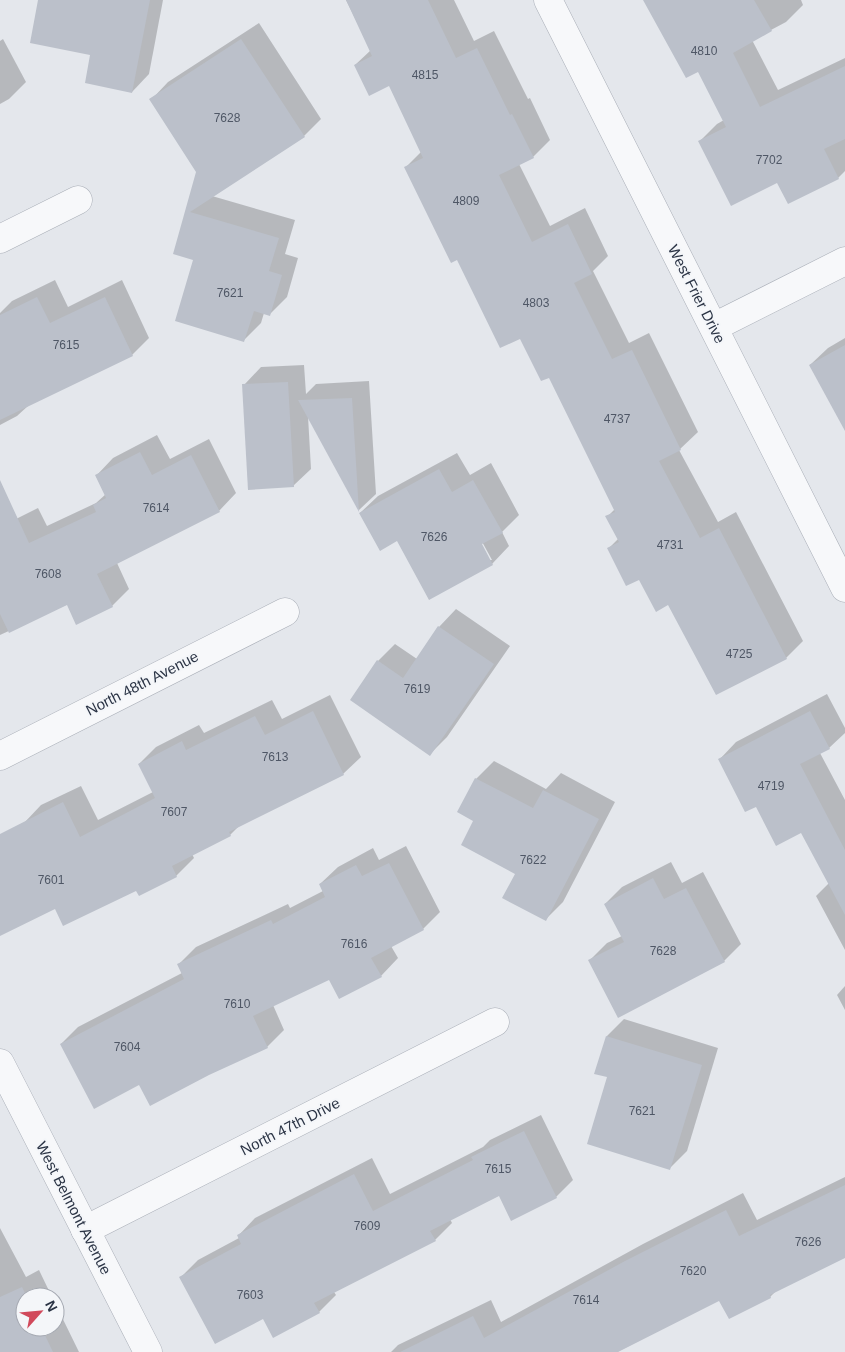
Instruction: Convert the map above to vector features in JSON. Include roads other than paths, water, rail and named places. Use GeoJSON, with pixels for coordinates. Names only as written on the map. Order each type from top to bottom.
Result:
{"type":"FeatureCollection","features":[{"type":"Feature","properties":{"kind":"street","name":"West Frier Drive"},"geometry":{"type":"LineString","coordinates":[[548,0],[845,588]]}},
{"type":"Feature","properties":{"kind":"street"},"geometry":{"type":"LineString","coordinates":[[0,239],[78,200]]}},
{"type":"Feature","properties":{"kind":"street"},"geometry":{"type":"LineString","coordinates":[[714,327],[845,261]]}},
{"type":"Feature","properties":{"kind":"street","name":"North 48th Avenue"},"geometry":{"type":"LineString","coordinates":[[0,756],[284,612]]}},
{"type":"Feature","properties":{"kind":"street","name":"North 47th Drive"},"geometry":{"type":"LineString","coordinates":[[85,1230],[495,1022]]}},
{"type":"Feature","properties":{"kind":"street","name":"West Belmont Avenue"},"geometry":{"type":"LineString","coordinates":[[0,1063],[148,1352]]}}]}
